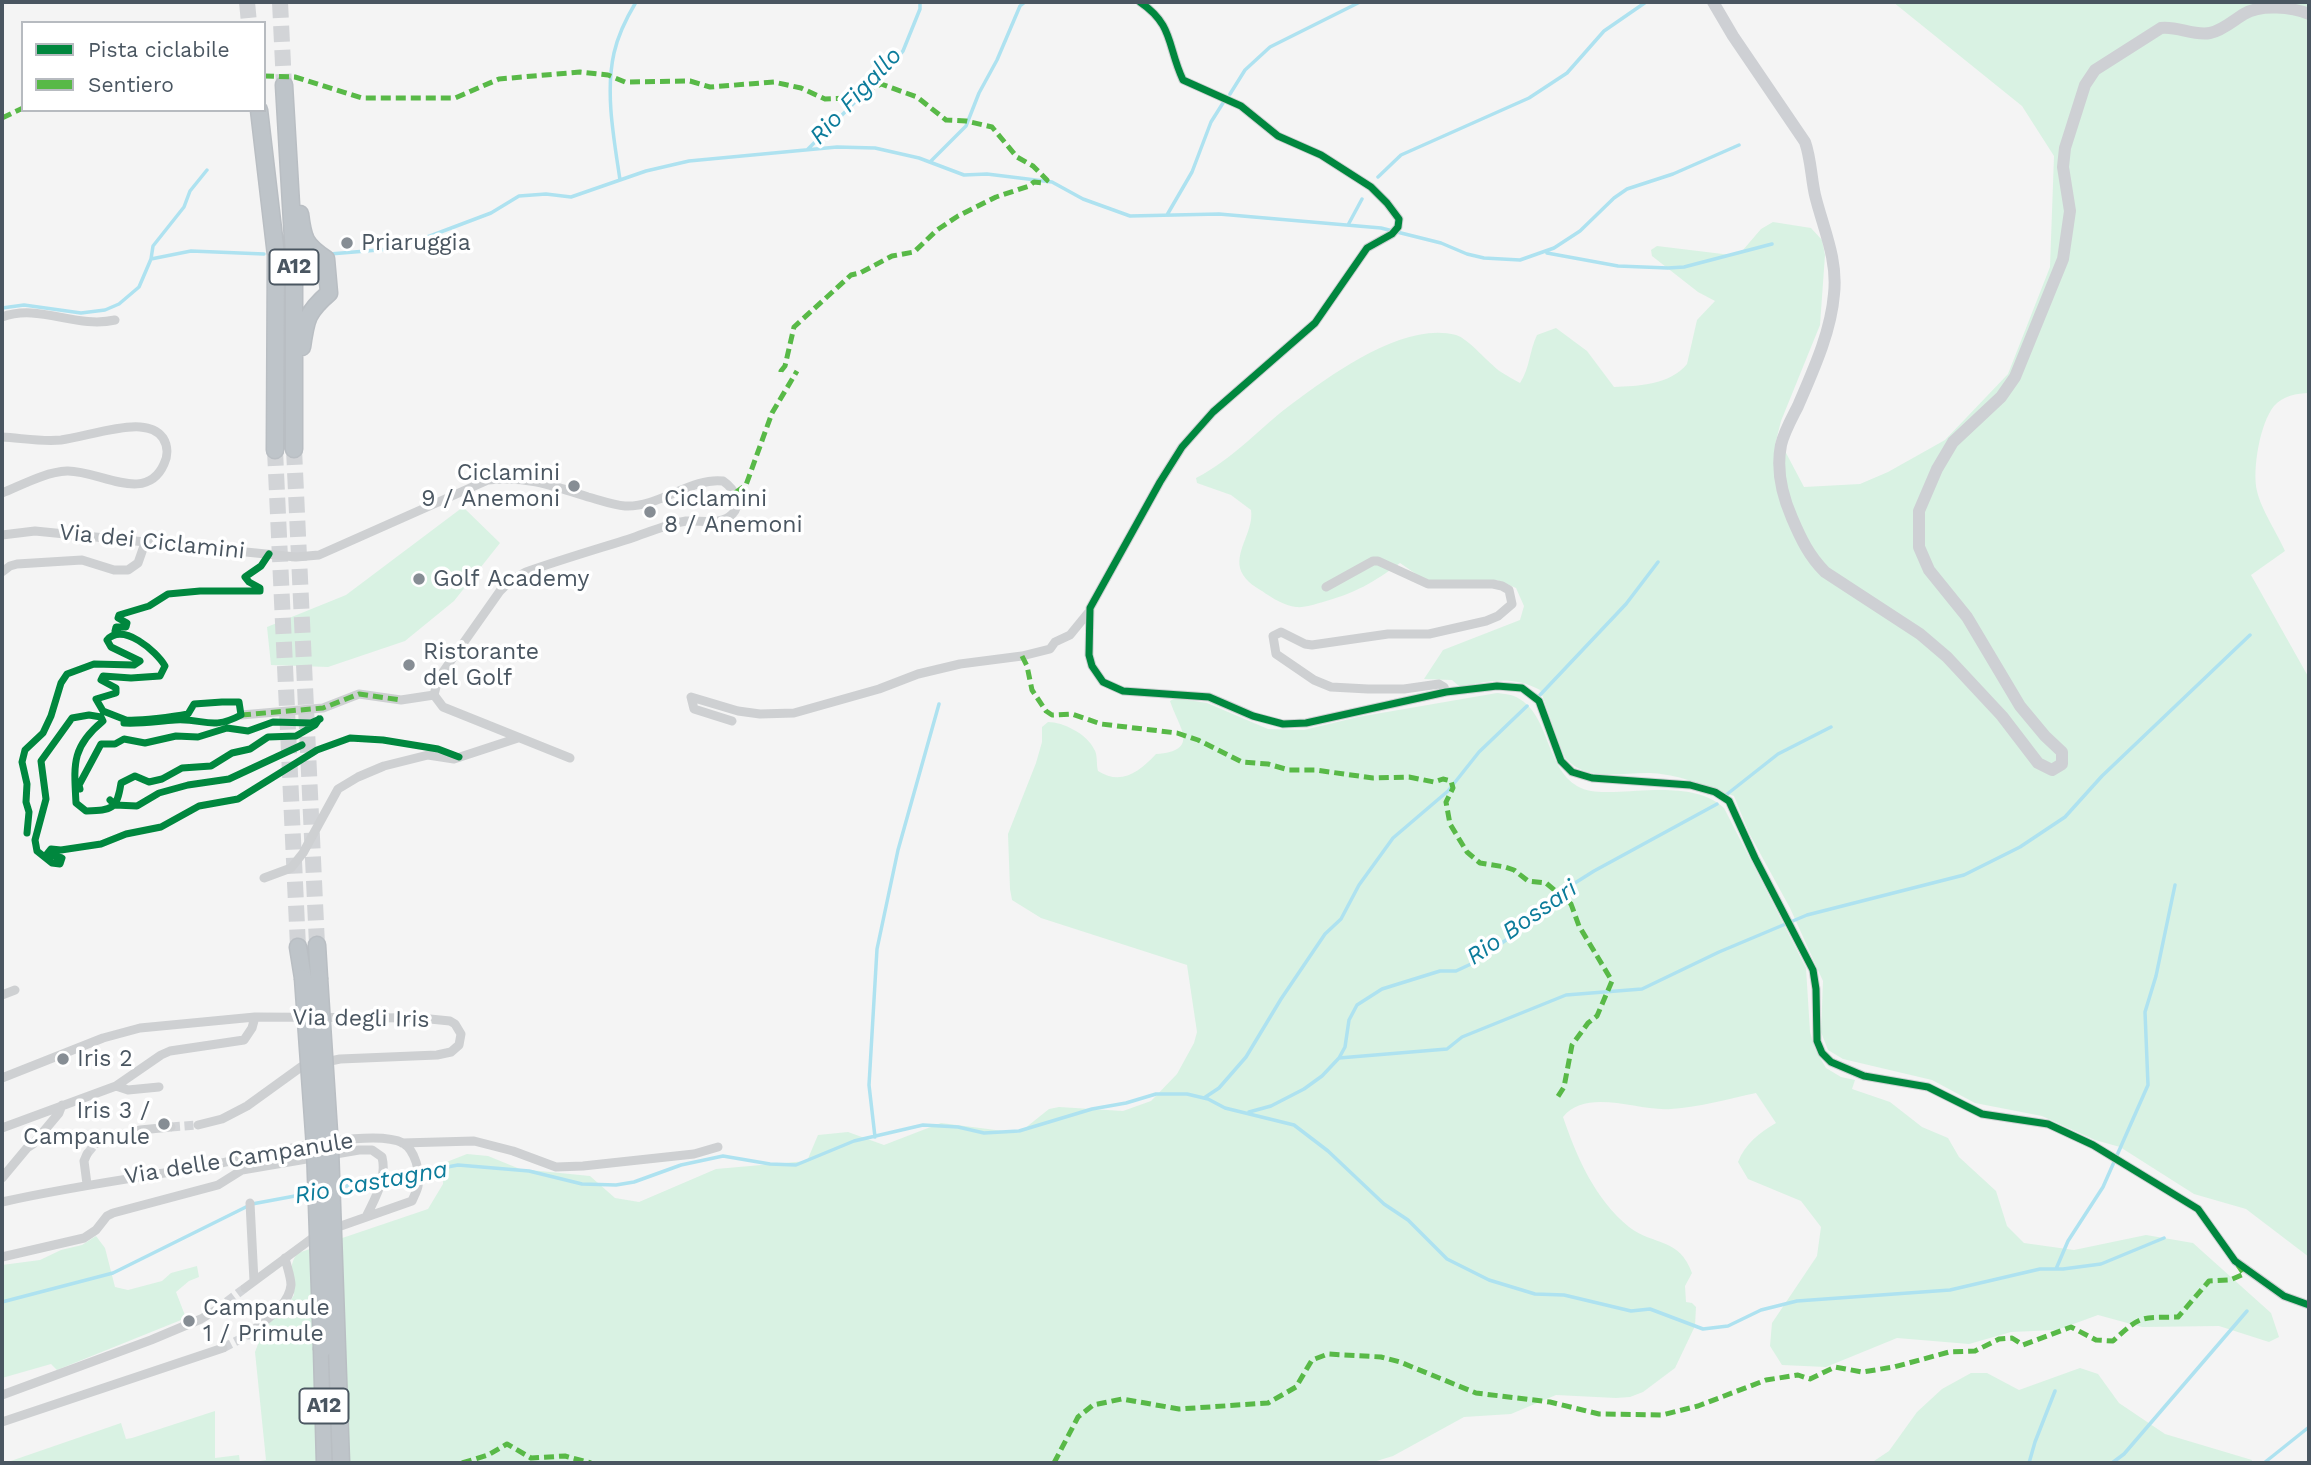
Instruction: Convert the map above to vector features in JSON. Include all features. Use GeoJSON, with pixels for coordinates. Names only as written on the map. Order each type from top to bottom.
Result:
{"type":"FeatureCollection","features":[{"type":"Feature","properties":{"kind":"highway","name":"A12"},"geometry":{"type":"LineString","coordinates":[[284,85],[294,256],[294,449]]}},
{"type":"Feature","properties":{"kind":"highway"},"geometry":{"type":"LineString","coordinates":[[284,105],[291,128],[302,233],[311,249],[326,258],[329,293],[312,307],[307,316],[294,390]]}},
{"type":"Feature","properties":{"kind":"highway","name":"A12"},"geometry":{"type":"LineString","coordinates":[[259,112],[276,255],[275,450]]}},
{"type":"Feature","properties":{"kind":"highway","name":"A12"},"geometry":{"type":"LineString","coordinates":[[317,945],[311,978],[325,1463]]}},
{"type":"Feature","properties":{"kind":"highway","name":"A12"},"geometry":{"type":"LineString","coordinates":[[298,947],[311,978],[330,1148],[341,1463]]}},
{"type":"Feature","properties":{"kind":"main road"},"geometry":{"type":"LineString","coordinates":[[1713,2],[1805,142],[1815,193],[1833,257],[1835,293],[1828,326],[1782,444],[1779,470],[1788,509],[1802,543],[1813,561],[1825,572],[1920,634],[1947,657],[2002,716],[2038,763],[2052,770],[2062,764],[2062,752],[2020,706],[1967,617],[1929,570],[1919,547],[1919,511],[1937,469],[1953,442],[2001,397],[2015,377],[2063,258],[2070,211],[2063,167],[2065,148],[2074,113],[2085,85],[2095,69],[2161,28],[2213,33],[2248,11],[2288,8],[2309,14]]}},
{"type":"Feature","properties":{"kind":"street"},"geometry":{"type":"LineString","coordinates":[[732,721],[694,709],[691,696],[738,711],[760,714],[794,713],[879,689],[918,674],[1050,649],[1055,642],[1070,635],[1083,621],[1154,491],[1182,447],[1222,404],[1314,323],[1367,248],[1392,234],[1398,226],[1399,219],[1387,203],[1361,181],[1321,155],[1278,136],[1241,106],[1183,80],[1163,21],[1140,2]]}},
{"type":"Feature","properties":{"kind":"street"},"geometry":{"type":"LineString","coordinates":[[2,317],[14,312],[28,312],[93,323],[115,320]]}},
{"type":"Feature","properties":{"kind":"street"},"geometry":{"type":"LineString","coordinates":[[2,437],[57,440],[139,427],[156,431],[166,442],[167,449],[158,475],[144,484],[126,484],[69,471],[53,472],[2,493]]}},
{"type":"Feature","properties":{"kind":"street","name":"Via dei Ciclamini"},"geometry":{"type":"LineString","coordinates":[[2,535],[35,531],[296,557],[319,555],[488,480],[514,477],[542,482],[626,506],[656,501],[717,480],[728,484],[735,493],[735,508],[729,517],[722,520],[686,521],[526,572],[511,580],[500,591],[443,671],[434,687],[433,695]]}},
{"type":"Feature","properties":{"kind":"street"},"geometry":{"type":"LineString","coordinates":[[2,572],[17,564],[82,560],[114,570],[128,570],[138,563],[145,543]]}},
{"type":"Feature","properties":{"kind":"street"},"geometry":{"type":"LineString","coordinates":[[1326,587],[1373,561],[1378,561],[1428,584],[1493,584],[1506,587],[1511,594],[1512,604],[1498,616],[1429,634],[1376,635],[1320,645],[1305,644],[1281,632],[1273,636],[1276,654],[1323,685],[1404,689],[1438,684],[1444,687],[1446,692]]}},
{"type":"Feature","properties":{"kind":"street"},"geometry":{"type":"LineString","coordinates":[[1090,608],[1089,643],[1092,666],[1103,682],[1123,691],[1209,698],[1253,716],[1283,724],[1306,723],[1446,692],[1497,686],[1522,688],[1539,701],[1545,724],[1561,761],[1572,772],[1591,778],[1690,785],[1715,792],[1729,801],[1749,846],[1813,970],[1817,1041],[1822,1053],[1831,1062],[1864,1076],[1928,1087],[1982,1114],[2048,1125],[2093,1145],[2198,1209],[2235,1261],[2284,1296],[2309,1305]]}},
{"type":"Feature","properties":{"kind":"street"},"geometry":{"type":"LineString","coordinates":[[241,715],[323,708],[359,694],[401,699],[433,695],[443,707],[570,758]]}},
{"type":"Feature","properties":{"kind":"street"},"geometry":{"type":"LineString","coordinates":[[264,878],[291,868],[308,845],[338,789],[358,777],[384,766],[429,755],[454,759],[518,738]]}},
{"type":"Feature","properties":{"kind":"street"},"geometry":{"type":"LineString","coordinates":[[2,995],[15,990]]}},
{"type":"Feature","properties":{"kind":"street"},"geometry":{"type":"LineString","coordinates":[[2,1128],[116,1087],[160,1055],[170,1051],[244,1040],[255,1017]]}},
{"type":"Feature","properties":{"kind":"street","name":"Via degli Iris"},"geometry":{"type":"LineString","coordinates":[[2,1078],[103,1038],[140,1028],[255,1017],[421,1018],[455,1024],[461,1034],[455,1049],[437,1055],[340,1059],[300,1067],[247,1106],[222,1119],[198,1125]]}},
{"type":"Feature","properties":{"kind":"street"},"geometry":{"type":"LineString","coordinates":[[116,1087],[128,1090],[159,1087]]}},
{"type":"Feature","properties":{"kind":"street"},"geometry":{"type":"LineString","coordinates":[[2,1178],[50,1124],[62,1105]]}},
{"type":"Feature","properties":{"kind":"street"},"geometry":{"type":"LineString","coordinates":[[141,1130],[171,1127]]}},
{"type":"Feature","properties":{"kind":"street","name":"Via delle Campanule"},"geometry":{"type":"LineString","coordinates":[[2,1202],[87,1184],[205,1166],[342,1140],[389,1140],[402,1143],[474,1141],[513,1150],[556,1167],[694,1154],[718,1147]]}},
{"type":"Feature","properties":{"kind":"street"},"geometry":{"type":"LineString","coordinates":[[245,1288],[318,1234],[412,1201],[418,1186],[418,1171],[411,1150],[402,1143]]}},
{"type":"Feature","properties":{"kind":"street"},"geometry":{"type":"LineString","coordinates":[[2,1256],[84,1238],[113,1213],[218,1185],[242,1171],[359,1150],[372,1150],[382,1157],[385,1168],[367,1215]]}},
{"type":"Feature","properties":{"kind":"street"},"geometry":{"type":"LineString","coordinates":[[87,1154],[84,1161],[87,1184]]}},
{"type":"Feature","properties":{"kind":"street","name":"Via delle Campanule"},"geometry":{"type":"LineString","coordinates":[[250,1203],[254,1281]]}},
{"type":"Feature","properties":{"kind":"street"},"geometry":{"type":"LineString","coordinates":[[248,1335],[282,1306],[289,1296],[291,1283],[285,1258]]}},
{"type":"Feature","properties":{"kind":"street"},"geometry":{"type":"LineString","coordinates":[[2,1395],[150,1340],[216,1310]]}},
{"type":"Feature","properties":{"kind":"street"},"geometry":{"type":"LineString","coordinates":[[2,1422],[223,1348]]}},
{"type":"Feature","properties":{"kind":"green space"},"geometry":{"type":"Polygon","coordinates":[[[1893,2],[2309,2],[2309,393],[2286,397],[2274,406],[2261,435],[2256,459],[2257,491],[2285,551],[2251,575],[2309,678],[2309,1257],[2246,1209],[2194,1194],[2120,1147],[2095,1140],[2042,1116],[1975,1103],[1932,1080],[1843,1059],[1828,1050],[1821,1032],[1823,981],[1790,908],[1749,833],[1734,796],[1670,775],[1600,774],[1577,768],[1565,756],[1540,690],[1529,685],[1500,681],[1460,687],[1452,680],[1424,679],[1443,650],[1520,620],[1524,606],[1516,588],[1497,580],[1443,584],[1426,581],[1400,563],[1372,582],[1345,595],[1306,606],[1287,605],[1255,587],[1241,572],[1240,554],[1250,525],[1251,510],[1231,495],[1197,483],[1196,478],[1223,461],[1328,378],[1370,352],[1415,336],[1436,333],[1461,337],[1501,372],[1520,383],[1537,335],[1556,328],[1587,351],[1614,387],[1653,383],[1672,376],[1687,364],[1697,320],[1715,301],[1698,292],[1652,256],[1651,250],[1657,246],[1731,255],[1743,250],[1761,229],[1773,222],[1811,228],[1822,240],[1825,255],[1820,325],[1781,421],[1775,445],[1785,451],[1804,487],[1860,484],[1888,472],[1945,440],[2008,374],[2050,267],[2054,156],[2022,106],[1893,2]]]}},
{"type":"Feature","properties":{"kind":"green space","name":"Golf Academy"},"geometry":{"type":"Polygon","coordinates":[[[463,507],[500,543],[454,601],[405,641],[328,667],[271,665],[267,627],[346,595],[463,507]]]}},
{"type":"Feature","properties":{"kind":"green space"},"geometry":{"type":"Polygon","coordinates":[[[1497,693],[1516,697],[1528,706],[1536,716],[1559,767],[1577,786],[1600,792],[1686,792],[1713,800],[1724,808],[1806,968],[1810,1032],[1815,1049],[1826,1068],[1841,1077],[1855,1080],[1852,1089],[1890,1102],[1922,1127],[1948,1138],[1959,1157],[1996,1191],[2007,1226],[2024,1243],[2074,1250],[2146,1235],[2193,1243],[2271,1313],[2279,1337],[2269,1342],[2219,1326],[2142,1327],[2098,1315],[2057,1330],[2011,1332],[1969,1344],[1897,1338],[1826,1367],[1782,1365],[1770,1346],[1772,1323],[1817,1256],[1821,1227],[1801,1201],[1748,1179],[1738,1162],[1753,1139],[1776,1123],[1756,1093],[1671,1109],[1599,1102],[1573,1108],[1563,1117],[1574,1148],[1588,1177],[1617,1216],[1638,1233],[1673,1248],[1687,1261],[1692,1273],[1685,1286],[1686,1302],[1696,1307],[1695,1326],[1675,1368],[1643,1392],[1630,1397],[1556,1395],[1511,1414],[1464,1417],[1393,1456],[1370,1463],[246,1463],[266,1460],[255,1352],[265,1326],[286,1308],[294,1295],[292,1272],[298,1253],[428,1209],[443,1184],[444,1163],[467,1154],[488,1156],[520,1169],[590,1176],[615,1198],[639,1202],[716,1169],[807,1161],[818,1135],[848,1132],[884,1145],[941,1123],[1019,1133],[1049,1109],[1059,1107],[1123,1111],[1151,1101],[1177,1074],[1197,1032],[1187,965],[1041,918],[1012,900],[1008,834],[1036,763],[1042,742],[1042,727],[1048,722],[1067,727],[1091,744],[1095,751],[1098,771],[1122,777],[1136,771],[1156,754],[1170,752],[1183,743],[1181,729],[1170,701],[1175,698],[1207,703],[1268,729],[1304,730],[1358,717],[1497,693]]]}},
{"type":"Feature","properties":{"kind":"green space"},"geometry":{"type":"Polygon","coordinates":[[[96,1236],[105,1248],[115,1287],[128,1290],[162,1281],[171,1273],[197,1266],[199,1277],[189,1281],[176,1292],[186,1318],[57,1370],[51,1364],[2,1378],[2,1265],[40,1260],[61,1250],[82,1245],[96,1236]]]}},
{"type":"Feature","properties":{"kind":"green space"},"geometry":{"type":"Polygon","coordinates":[[[2080,1368],[2098,1374],[2119,1403],[2165,1434],[2252,1460],[2251,1463],[1871,1463],[1889,1451],[1917,1412],[1942,1389],[1971,1373],[1987,1373],[2019,1390],[2080,1368]]]}},
{"type":"Feature","properties":{"kind":"green space"},"geometry":{"type":"Polygon","coordinates":[[[215,1411],[215,1458],[239,1455],[240,1463],[5,1463],[121,1423],[126,1439],[215,1411]]]}},
{"type":"Feature","properties":{"kind":"waterway"},"geometry":{"type":"LineString","coordinates":[[620,180],[611,116],[611,68],[618,40],[636,2]]}},
{"type":"Feature","properties":{"kind":"waterway","name":"Rio Figallo"},"geometry":{"type":"LineString","coordinates":[[807,150],[903,51],[920,9],[920,2]]}},
{"type":"Feature","properties":{"kind":"waterway"},"geometry":{"type":"LineString","coordinates":[[930,162],[966,126],[1020,6],[1025,2]]}},
{"type":"Feature","properties":{"kind":"waterway"},"geometry":{"type":"LineString","coordinates":[[1230,94],[1245,70],[1270,47],[1360,2]]}},
{"type":"Feature","properties":{"kind":"waterway"},"geometry":{"type":"LineString","coordinates":[[1378,177],[1401,155],[1529,98],[1567,73],[1604,31],[1646,2]]}},
{"type":"Feature","properties":{"kind":"waterway"},"geometry":{"type":"LineString","coordinates":[[1167,215],[1192,172],[1211,122],[1223,103]]}},
{"type":"Feature","properties":{"kind":"waterway"},"geometry":{"type":"LineString","coordinates":[[330,254],[390,249],[491,213],[519,196],[546,194],[571,197],[646,171],[689,161],[837,147],[875,148],[919,158],[964,175],[987,174],[1052,182],[1083,199],[1130,216],[1219,214],[1381,228],[1441,243],[1484,258],[1520,260],[1554,248],[1580,231],[1627,189],[1673,174],[1739,145]]}},
{"type":"Feature","properties":{"kind":"waterway"},"geometry":{"type":"LineString","coordinates":[[2,308],[24,305],[81,313],[105,310],[119,304],[139,287],[151,259],[153,246],[184,207],[190,191],[207,170]]}},
{"type":"Feature","properties":{"kind":"waterway"},"geometry":{"type":"LineString","coordinates":[[1348,225],[1362,199]]}},
{"type":"Feature","properties":{"kind":"waterway"},"geometry":{"type":"LineString","coordinates":[[1547,253],[1618,266],[1668,268],[1684,267],[1772,244]]}},
{"type":"Feature","properties":{"kind":"waterway"},"geometry":{"type":"LineString","coordinates":[[151,259],[191,251],[264,254]]}},
{"type":"Feature","properties":{"kind":"waterway"},"geometry":{"type":"LineString","coordinates":[[1540,695],[1626,604],[1658,562]]}},
{"type":"Feature","properties":{"kind":"waterway"},"geometry":{"type":"LineString","coordinates":[[1339,1058],[1447,1049],[1462,1037],[1566,995],[1642,989],[1719,952],[1807,915],[1964,875],[2020,847],[2065,817],[2102,776],[2250,635]]}},
{"type":"Feature","properties":{"kind":"waterway"},"geometry":{"type":"LineString","coordinates":[[875,1137],[869,1085],[877,949],[898,850],[939,704]]}},
{"type":"Feature","properties":{"kind":"waterway"},"geometry":{"type":"LineString","coordinates":[[1204,1098],[1219,1088],[1246,1057],[1281,999],[1325,934],[1341,919],[1359,885],[1393,838],[1448,791],[1479,752],[1527,706]]}},
{"type":"Feature","properties":{"kind":"waterway"},"geometry":{"type":"LineString","coordinates":[[1726,795],[1778,754],[1831,727]]}},
{"type":"Feature","properties":{"kind":"waterway","name":"Rio Bossari"},"geometry":{"type":"LineString","coordinates":[[1249,1112],[1271,1106],[1322,1076],[1339,1058],[1345,1047],[1349,1020],[1357,1005],[1382,989],[1440,971],[1456,971],[1471,964],[1512,936],[1548,900],[1594,871],[1717,804]]}},
{"type":"Feature","properties":{"kind":"waterway"},"geometry":{"type":"LineString","coordinates":[[2056,1269],[2068,1241],[2103,1187],[2148,1085],[2145,1012],[2156,976],[2175,885]]}},
{"type":"Feature","properties":{"kind":"waterway"},"geometry":{"type":"LineString","coordinates":[[336,1188],[458,1165],[529,1171],[582,1184],[616,1185],[634,1182],[681,1165],[723,1156],[770,1164],[796,1165],[854,1141],[923,1125],[958,1127],[984,1133],[1019,1131],[1092,1109],[1156,1094],[1187,1094],[1208,1099],[1225,1108],[1294,1125],[1328,1151],[1384,1204],[1408,1220],[1447,1259],[1489,1280],[1535,1294],[1564,1295],[1631,1311],[1650,1309],[1703,1329],[1728,1326],[1761,1310],[1797,1301],[1950,1290],[2040,1269],[2101,1264],[2164,1238]]}},
{"type":"Feature","properties":{"kind":"waterway","name":"Rio Castagna"},"geometry":{"type":"LineString","coordinates":[[2,1302],[113,1273],[252,1204],[311,1193]]}},
{"type":"Feature","properties":{"kind":"waterway"},"geometry":{"type":"LineString","coordinates":[[2112,1463],[2124,1454],[2247,1311]]}},
{"type":"Feature","properties":{"kind":"waterway"},"geometry":{"type":"LineString","coordinates":[[2029,1463],[2055,1391]]}},
{"type":"Feature","properties":{"kind":"waterway"},"geometry":{"type":"LineString","coordinates":[[2264,1463],[2309,1427]]}},
{"type":"Feature","properties":{"kind":"tunnel"},"geometry":{"type":"LineString","coordinates":[[247,2],[249,21]]}},
{"type":"Feature","properties":{"kind":"tunnel"},"geometry":{"type":"LineString","coordinates":[[280,2],[284,85]]}},
{"type":"Feature","properties":{"kind":"tunnel"},"geometry":{"type":"LineString","coordinates":[[294,449],[317,945]]}},
{"type":"Feature","properties":{"kind":"tunnel"},"geometry":{"type":"LineString","coordinates":[[275,450],[298,947]]}},
{"type":"Feature","properties":{"kind":"tunnel"},"geometry":{"type":"LineString","coordinates":[[171,1127],[198,1125]]}},
{"type":"Feature","properties":{"kind":"tunnel"},"geometry":{"type":"LineString","coordinates":[[87,1154],[95,1144],[140,1130]]}},
{"type":"Feature","properties":{"kind":"tunnel"},"geometry":{"type":"LineString","coordinates":[[216,1310],[245,1288]]}},
{"type":"Feature","properties":{"kind":"tunnel"},"geometry":{"type":"LineString","coordinates":[[223,1348],[248,1335]]}},
{"type":"Feature","properties":{"kind":"marked path"},"geometry":{"type":"LineString","coordinates":[[266,76],[295,77],[362,98],[455,98],[499,79],[580,72],[608,75],[625,82],[690,81],[710,87],[774,82],[801,88],[825,99],[853,98],[881,84],[917,97],[946,120],[992,127],[1017,157],[1033,166],[1047,180],[1044,183],[1034,182],[996,197],[937,230],[914,252],[892,256],[851,275],[794,327],[781,377]]}},
{"type":"Feature","properties":{"kind":"marked path"},"geometry":{"type":"LineString","coordinates":[[2,118],[21,109]]}},
{"type":"Feature","properties":{"kind":"marked path"},"geometry":{"type":"LineString","coordinates":[[735,493],[746,485],[772,413],[797,371]]}},
{"type":"Feature","properties":{"kind":"marked path"},"geometry":{"type":"LineString","coordinates":[[1022,656],[1032,690],[1046,711],[1052,715],[1072,714],[1101,724],[1177,733],[1198,740],[1242,762],[1268,764],[1289,770],[1315,770],[1373,778],[1409,777],[1434,782],[1443,779],[1451,781],[1453,788],[1446,802],[1450,824],[1467,852],[1480,863],[1505,867],[1514,870],[1528,881],[1546,883],[1571,904],[1579,926],[1612,981],[1597,1016],[1588,1023],[1572,1045],[1564,1087],[1557,1098]]}},
{"type":"Feature","properties":{"kind":"marked path"},"geometry":{"type":"LineString","coordinates":[[241,715],[323,708],[359,694],[401,700]]}},
{"type":"Feature","properties":{"kind":"marked path"},"geometry":{"type":"LineString","coordinates":[[1054,1463],[1078,1417],[1093,1405],[1122,1399],[1179,1409],[1268,1403],[1296,1387],[1312,1360],[1328,1354],[1381,1357],[1400,1362],[1476,1393],[1550,1402],[1599,1414],[1662,1415],[1698,1406],[1766,1380],[1798,1375],[1810,1379],[1835,1367],[1862,1372],[1894,1367],[1949,1352],[1975,1351],[1999,1339],[2012,1338],[2023,1345],[2071,1327],[2096,1340],[2113,1341],[2143,1319],[2178,1317],[2209,1281],[2230,1280],[2244,1274],[2238,1265]]}},
{"type":"Feature","properties":{"kind":"marked path"},"geometry":{"type":"LineString","coordinates":[[462,1463],[488,1455],[507,1444],[531,1458],[565,1456],[591,1463]]}},
{"type":"Feature","properties":{"kind":"cycle path"},"geometry":{"type":"LineString","coordinates":[[1140,2],[1159,19],[1164,28],[1183,80],[1241,106],[1278,136],[1321,155],[1371,187],[1399,219],[1398,227],[1392,234],[1367,248],[1315,323],[1213,412],[1182,447],[1090,608],[1089,655],[1092,666],[1103,682],[1123,691],[1209,697],[1253,716],[1283,724],[1306,723],[1446,692],[1497,686],[1522,688],[1539,701],[1561,761],[1572,772],[1592,778],[1690,785],[1715,792],[1729,801],[1813,970],[1817,1041],[1822,1053],[1831,1062],[1864,1076],[1928,1087],[1982,1114],[2048,1124],[2093,1145],[2198,1209],[2235,1261],[2284,1296],[2309,1305]]}},
{"type":"Feature","properties":{"kind":"cycle path"},"geometry":{"type":"LineString","coordinates":[[120,634],[115,631],[116,627],[126,627],[127,623],[118,618],[119,615],[149,606],[168,594],[260,591],[260,588],[245,577],[261,566],[269,554]]}},
{"type":"Feature","properties":{"kind":"cycle path"},"geometry":{"type":"LineString","coordinates":[[27,833],[29,812],[22,762],[25,750],[43,733],[61,683],[67,674],[94,664],[134,665],[140,661],[111,647],[107,640],[122,634],[147,646],[165,666],[160,676],[103,676],[101,680],[116,688],[116,693],[96,699],[103,711],[126,720]]}},
{"type":"Feature","properties":{"kind":"cycle path"},"geometry":{"type":"LineString","coordinates":[[222,702],[239,702],[241,715],[215,723],[185,720],[124,723],[126,720],[188,714],[194,704],[222,702]]}},
{"type":"Feature","properties":{"kind":"cycle path"},"geometry":{"type":"LineString","coordinates":[[319,719],[315,725],[296,736],[268,737],[250,749],[232,753],[211,766],[182,768],[162,779],[149,782],[135,776],[121,783],[118,799],[112,807],[86,811],[76,803],[75,767],[85,739],[103,721],[101,717],[89,715],[72,718],[41,761],[46,799],[35,840],[37,851],[52,863],[60,864],[62,858],[47,854],[51,849],[101,844],[126,834],[161,827],[199,806],[238,799],[317,750],[350,738],[383,740],[438,749],[459,757]]}},
{"type":"Feature","properties":{"kind":"cycle path"},"geometry":{"type":"LineString","coordinates":[[80,789],[79,785],[101,744],[115,744],[124,739],[145,743],[176,736],[198,737],[227,728],[248,731],[273,722],[311,723],[320,719]]}},
{"type":"Feature","properties":{"kind":"cycle path"},"geometry":{"type":"LineString","coordinates":[[110,800],[115,805],[137,806],[159,793],[188,785],[229,779],[302,745]]}},
{"type":"Feature","properties":{"kind":"place","name":"Priaruggia"},"geometry":{"type":"Point","coordinates":[347,243]}},
{"type":"Feature","properties":{"kind":"place","name":"Ciclamini 9 / Anemoni"},"geometry":{"type":"Point","coordinates":[574,486]}},
{"type":"Feature","properties":{"kind":"place","name":"Ciclamini 8 / Anemoni"},"geometry":{"type":"Point","coordinates":[650,512]}},
{"type":"Feature","properties":{"kind":"place","name":"Golf Academy"},"geometry":{"type":"Point","coordinates":[419,579]}},
{"type":"Feature","properties":{"kind":"place","name":"Ristorante del Golf"},"geometry":{"type":"Point","coordinates":[409,665]}},
{"type":"Feature","properties":{"kind":"place","name":"Iris 2"},"geometry":{"type":"Point","coordinates":[63,1059]}},
{"type":"Feature","properties":{"kind":"place","name":"Iris 3 / Campanule"},"geometry":{"type":"Point","coordinates":[164,1124]}},
{"type":"Feature","properties":{"kind":"place","name":"Campanule 1 / Primule"},"geometry":{"type":"Point","coordinates":[189,1321]}}]}
